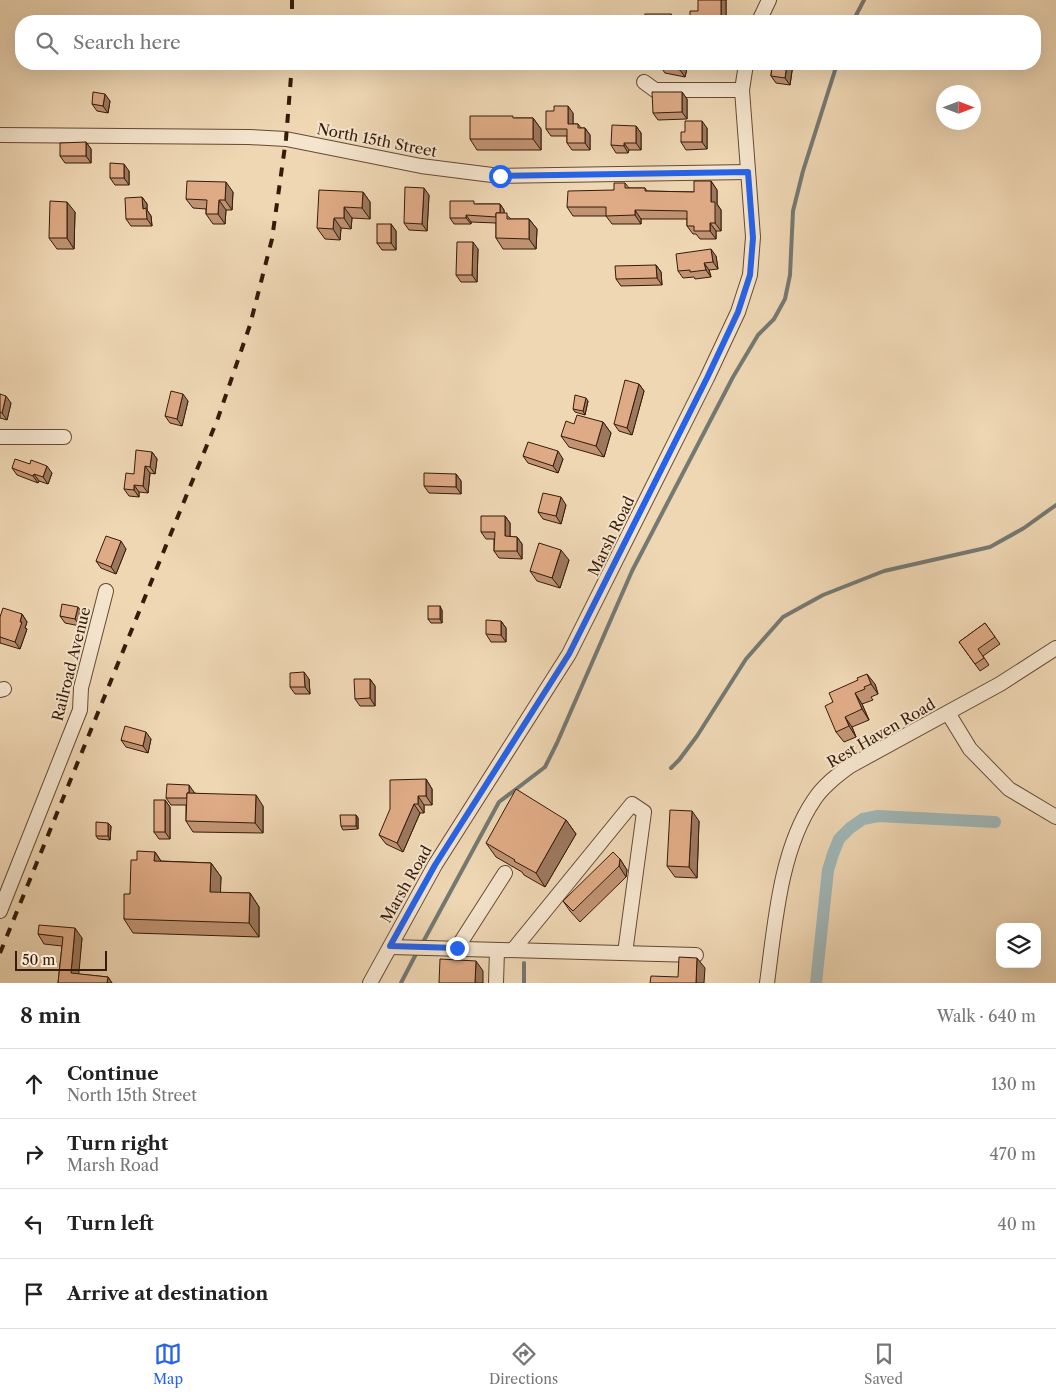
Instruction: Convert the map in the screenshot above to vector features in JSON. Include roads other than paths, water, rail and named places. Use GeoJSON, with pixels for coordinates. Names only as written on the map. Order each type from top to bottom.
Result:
{"type":"FeatureCollection","features":[{"type":"Feature","properties":{"kind":"street"},"geometry":{"type":"LineString","coordinates":[[762,15],[769,0]]}},
{"type":"Feature","properties":{"kind":"street","name":"Marsh Road"},"geometry":{"type":"LineString","coordinates":[[370,983],[435,865],[569,654],[677,440],[738,312],[750,275],[753,238],[742,90],[745,70]]}},
{"type":"Feature","properties":{"kind":"street"},"geometry":{"type":"LineString","coordinates":[[644,82],[655,90],[742,90]]}},
{"type":"Feature","properties":{"kind":"street","name":"North 15th Street"},"geometry":{"type":"LineString","coordinates":[[0,135],[286,139],[421,166],[500,176],[748,172]]}},
{"type":"Feature","properties":{"kind":"street"},"geometry":{"type":"LineString","coordinates":[[0,437],[64,436]]}},
{"type":"Feature","properties":{"kind":"street","name":"Railroad Avenue"},"geometry":{"type":"LineString","coordinates":[[0,911],[80,710],[81,688],[106,591]]}},
{"type":"Feature","properties":{"kind":"street","name":"Rest Haven Road"},"geometry":{"type":"LineString","coordinates":[[767,983],[787,860],[802,820],[815,798],[832,779],[850,766],[1000,684],[1056,648]]}},
{"type":"Feature","properties":{"kind":"street"},"geometry":{"type":"LineString","coordinates":[[948,713],[970,749],[1009,789],[1056,818]]}},
{"type":"Feature","properties":{"kind":"street"},"geometry":{"type":"LineString","coordinates":[[513,950],[632,804],[644,812],[625,953]]}},
{"type":"Feature","properties":{"kind":"street"},"geometry":{"type":"LineString","coordinates":[[457,948],[506,873]]}},
{"type":"Feature","properties":{"kind":"street"},"geometry":{"type":"LineString","coordinates":[[390,946],[696,955]]}},
{"type":"Feature","properties":{"kind":"street"},"geometry":{"type":"LineString","coordinates":[[496,983],[497,950]]}},
{"type":"Feature","properties":{"kind":"waterway"},"geometry":{"type":"LineString","coordinates":[[856,15],[864,0]]}},
{"type":"Feature","properties":{"kind":"waterway"},"geometry":{"type":"LineString","coordinates":[[422,944],[499,802],[545,767],[632,571],[733,377],[758,335],[774,319],[785,299],[790,275],[793,211],[803,171],[835,70]]}},
{"type":"Feature","properties":{"kind":"waterway"},"geometry":{"type":"LineString","coordinates":[[671,768],[697,736],[746,659],[783,617],[823,595],[884,571],[990,547],[1024,528],[1056,505]]}},
{"type":"Feature","properties":{"kind":"waterway"},"geometry":{"type":"LineString","coordinates":[[816,983],[828,870],[839,839],[850,828],[863,819],[878,816],[995,822]]}},
{"type":"Feature","properties":{"kind":"waterway"},"geometry":{"type":"LineString","coordinates":[[401,983],[417,952]]}},
{"type":"Feature","properties":{"kind":"waterway"},"geometry":{"type":"LineString","coordinates":[[524,963],[524,983]]}},
{"type":"Feature","properties":{"kind":"railway"},"geometry":{"type":"LineString","coordinates":[[292,0],[292,15]]}},
{"type":"Feature","properties":{"kind":"railway"},"geometry":{"type":"LineString","coordinates":[[0,953],[218,418],[250,325],[272,239],[286,139],[292,70]]}}]}
